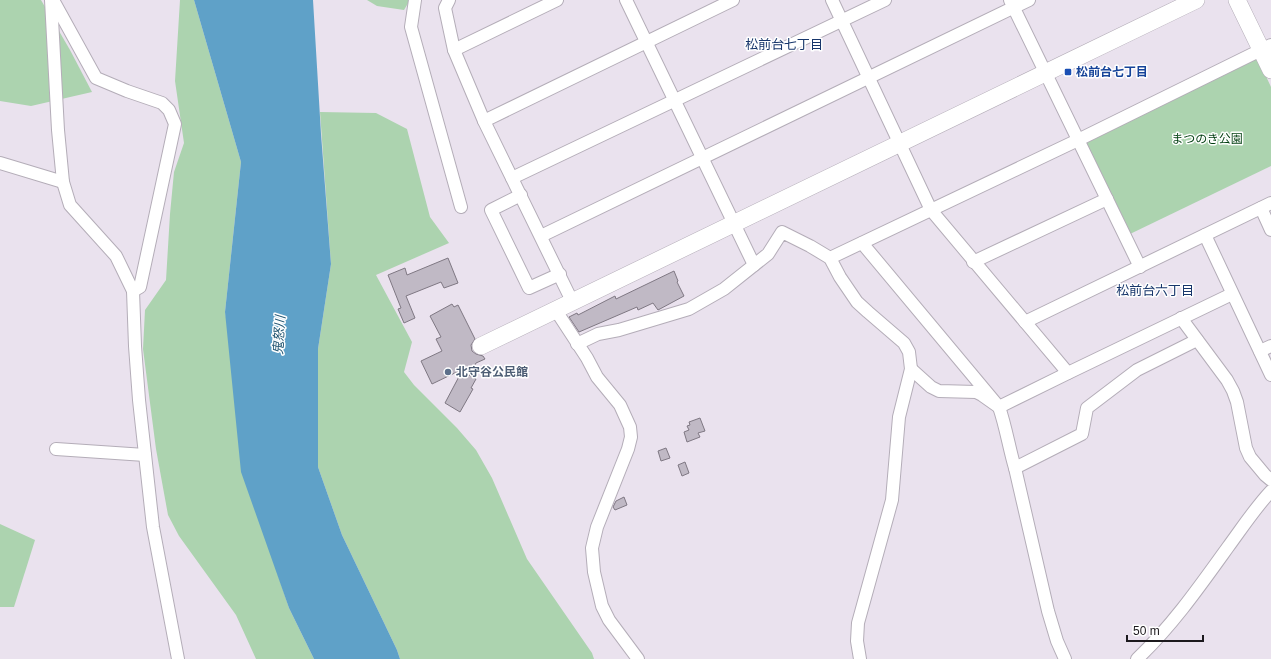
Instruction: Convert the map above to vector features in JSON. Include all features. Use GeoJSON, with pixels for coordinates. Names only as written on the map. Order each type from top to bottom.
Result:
{"type":"FeatureCollection","features":[{"type":"Feature","properties":{"kind":"street"},"geometry":{"type":"LineString","coordinates":[[52,0],[58,130],[64,182],[70,205],[116,256],[133,291],[135,346],[153,527],[178,659]]}},
{"type":"Feature","properties":{"kind":"street"},"geometry":{"type":"LineString","coordinates":[[52,0],[96,78],[127,92],[162,103],[169,110],[175,124],[140,286],[133,291]]}},
{"type":"Feature","properties":{"kind":"street"},"geometry":{"type":"LineString","coordinates":[[416,0],[411,27],[461,207]]}},
{"type":"Feature","properties":{"kind":"street"},"geometry":{"type":"LineString","coordinates":[[449,0],[445,8],[454,50],[484,121],[572,301]]}},
{"type":"Feature","properties":{"kind":"street"},"geometry":{"type":"LineString","coordinates":[[454,50],[557,0]]}},
{"type":"Feature","properties":{"kind":"street"},"geometry":{"type":"LineString","coordinates":[[626,0],[754,265]]}},
{"type":"Feature","properties":{"kind":"street"},"geometry":{"type":"LineString","coordinates":[[484,121],[733,0]]}},
{"type":"Feature","properties":{"kind":"street"},"geometry":{"type":"LineString","coordinates":[[832,0],[931,210],[973,262],[1068,373]]}},
{"type":"Feature","properties":{"kind":"street"},"geometry":{"type":"LineString","coordinates":[[512,178],[885,0]]}},
{"type":"Feature","properties":{"kind":"street"},"geometry":{"type":"LineString","coordinates":[[541,236],[868,78],[1011,4],[1029,0]]}},
{"type":"Feature","properties":{"kind":"street"},"geometry":{"type":"LineString","coordinates":[[481,346],[1046,74],[1196,0]]}},
{"type":"Feature","properties":{"kind":"street"},"geometry":{"type":"LineString","coordinates":[[1237,0],[1266,47],[1271,70]]}},
{"type":"Feature","properties":{"kind":"street"},"geometry":{"type":"LineString","coordinates":[[1011,4],[1140,267]]}},
{"type":"Feature","properties":{"kind":"street"},"geometry":{"type":"LineString","coordinates":[[830,258],[1078,140],[1266,47]]}},
{"type":"Feature","properties":{"kind":"street"},"geometry":{"type":"LineString","coordinates":[[0,163],[64,182]]}},
{"type":"Feature","properties":{"kind":"street"},"geometry":{"type":"LineString","coordinates":[[521,195],[491,210],[529,288],[560,274]]}},
{"type":"Feature","properties":{"kind":"street"},"geometry":{"type":"LineString","coordinates":[[973,262],[1107,199]]}},
{"type":"Feature","properties":{"kind":"street"},"geometry":{"type":"LineString","coordinates":[[1025,322],[1266,206],[1271,230]]}},
{"type":"Feature","properties":{"kind":"street"},"geometry":{"type":"LineString","coordinates":[[577,344],[598,334],[619,330],[688,308],[724,289],[768,254],[782,232],[830,258],[840,277],[857,302],[904,343],[910,352],[911,369],[899,417],[892,500],[858,623],[857,641],[860,659]]}},
{"type":"Feature","properties":{"kind":"street"},"geometry":{"type":"LineString","coordinates":[[1205,236],[1271,375]]}},
{"type":"Feature","properties":{"kind":"street"},"geometry":{"type":"LineString","coordinates":[[862,243],[999,407],[1005,425],[1008,446],[1015,468],[1048,611],[1065,659]]}},
{"type":"Feature","properties":{"kind":"street"},"geometry":{"type":"LineString","coordinates":[[999,407],[1232,294]]}},
{"type":"Feature","properties":{"kind":"street"},"geometry":{"type":"LineString","coordinates":[[555,310],[597,377],[620,405],[630,427],[631,438],[628,449],[597,527],[592,548],[594,572],[602,606],[609,620],[638,659]]}},
{"type":"Feature","properties":{"kind":"street"},"geometry":{"type":"LineString","coordinates":[[1181,318],[1227,380],[1237,402],[1246,448],[1250,457],[1264,475],[1271,480]]}},
{"type":"Feature","properties":{"kind":"street"},"geometry":{"type":"LineString","coordinates":[[1015,468],[1082,434],[1087,408],[1137,370],[1197,340]]}},
{"type":"Feature","properties":{"kind":"street"},"geometry":{"type":"LineString","coordinates":[[1260,351],[1271,346]]}},
{"type":"Feature","properties":{"kind":"street"},"geometry":{"type":"LineString","coordinates":[[911,369],[931,387],[938,391],[976,392],[999,407]]}},
{"type":"Feature","properties":{"kind":"street"},"geometry":{"type":"LineString","coordinates":[[56,448],[145,455]]}},
{"type":"Feature","properties":{"kind":"street"},"geometry":{"type":"LineString","coordinates":[[1137,659],[1174,620],[1251,515],[1271,491]]}},
{"type":"Feature","properties":{"kind":"green space"},"geometry":{"type":"Polygon","coordinates":[[[0,0],[41,0],[92,92],[31,106],[0,101],[0,0]]]}},
{"type":"Feature","properties":{"kind":"green space"},"geometry":{"type":"Polygon","coordinates":[[[180,0],[194,0],[241,162],[225,312],[274,563],[289,608],[314,659],[256,659],[236,615],[179,536],[168,515],[156,449],[143,349],[145,310],[166,280],[174,172],[184,143],[175,81],[180,0]]]}},
{"type":"Feature","properties":{"kind":"green space"},"geometry":{"type":"Polygon","coordinates":[[[367,0],[410,0],[404,10],[377,6],[367,0]]]}},
{"type":"Feature","properties":{"kind":"green space","name":"まつのき公園"},"geometry":{"type":"Polygon","coordinates":[[[1256,55],[1271,87],[1271,166],[1130,234],[1085,141],[1256,55]]]}},
{"type":"Feature","properties":{"kind":"green space"},"geometry":{"type":"Polygon","coordinates":[[[320,112],[376,113],[407,129],[430,217],[449,243],[376,275],[412,342],[404,372],[414,385],[457,428],[476,450],[492,478],[527,559],[592,653],[594,659],[400,659],[342,535],[318,467],[318,349],[331,264],[320,112]]]}},
{"type":"Feature","properties":{"kind":"green space"},"geometry":{"type":"Polygon","coordinates":[[[0,524],[35,540],[14,607],[0,607],[0,524]]]}},
{"type":"Feature","properties":{"kind":"water","name":"鬼怒川"},"geometry":{"type":"Polygon","coordinates":[[[194,0],[313,0],[331,264],[318,349],[318,467],[342,535],[400,659],[314,659],[289,608],[241,472],[225,312],[241,162],[194,0]]]}},
{"type":"Feature","properties":{"kind":"building"},"geometry":{"type":"Polygon","coordinates":[[[448,258],[458,283],[444,288],[441,282],[406,296],[415,318],[404,323],[398,309],[401,308],[388,275],[405,268],[407,275],[448,258]]]}},
{"type":"Feature","properties":{"kind":"building"},"geometry":{"type":"Polygon","coordinates":[[[674,271],[678,281],[677,282],[684,296],[658,310],[653,303],[638,310],[637,307],[579,332],[569,317],[577,313],[578,315],[615,296],[616,299],[674,271]]]}},
{"type":"Feature","properties":{"kind":"building","name":"北守谷公民館"},"geometry":{"type":"Polygon","coordinates":[[[452,304],[454,307],[458,305],[475,339],[471,345],[472,351],[483,356],[485,359],[476,363],[469,375],[476,379],[471,388],[473,389],[460,412],[445,403],[463,369],[432,384],[421,361],[442,351],[436,339],[441,337],[430,316],[452,304]]]}},
{"type":"Feature","properties":{"kind":"building"},"geometry":{"type":"Polygon","coordinates":[[[700,418],[705,431],[698,433],[700,437],[687,442],[684,432],[689,430],[687,426],[690,425],[689,422],[700,418]]]}},
{"type":"Feature","properties":{"kind":"building"},"geometry":{"type":"Polygon","coordinates":[[[666,448],[670,458],[661,461],[658,451],[666,448]]]}},
{"type":"Feature","properties":{"kind":"building"},"geometry":{"type":"Polygon","coordinates":[[[685,462],[689,473],[682,476],[678,465],[685,462]]]}},
{"type":"Feature","properties":{"kind":"building"},"geometry":{"type":"Polygon","coordinates":[[[624,497],[627,505],[615,510],[613,507],[616,501],[624,497]]]}},
{"type":"Feature","properties":{"kind":"place","name":"松前台七丁目"},"geometry":{"type":"Point","coordinates":[1068,72]}},
{"type":"Feature","properties":{"kind":"place","name":"北守谷公民館"},"geometry":{"type":"Point","coordinates":[448,372]}},
{"type":"Feature","properties":{"kind":"district","name":"松前台七丁目"},"geometry":{"type":"Point","coordinates":[784,44]}},
{"type":"Feature","properties":{"kind":"district","name":"松前台六丁目"},"geometry":{"type":"Point","coordinates":[1155,290]}}]}
